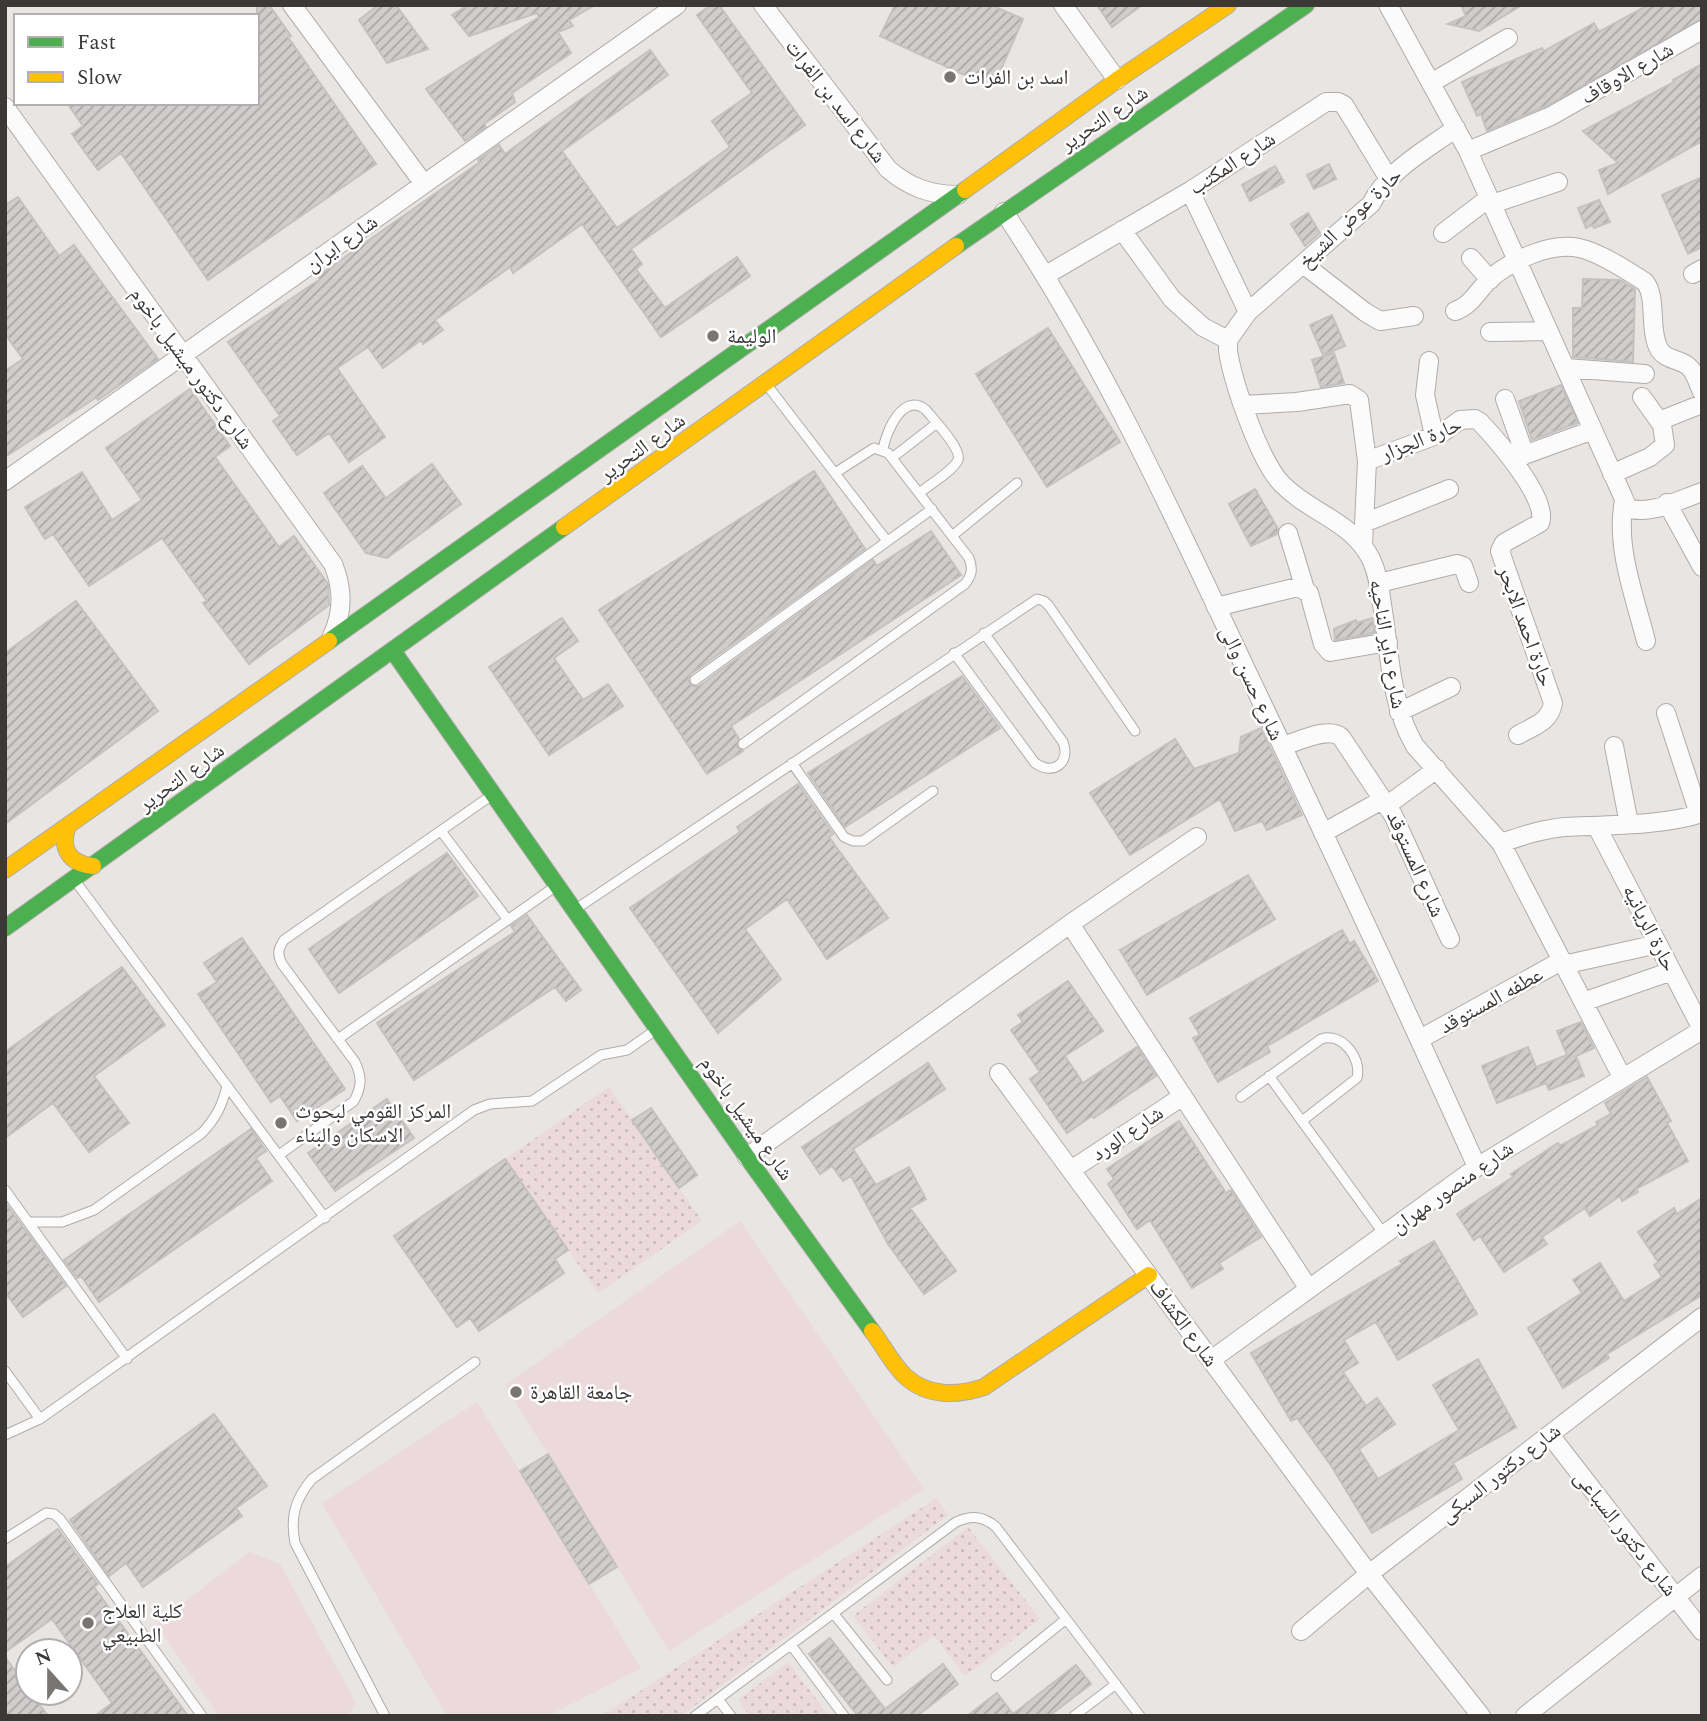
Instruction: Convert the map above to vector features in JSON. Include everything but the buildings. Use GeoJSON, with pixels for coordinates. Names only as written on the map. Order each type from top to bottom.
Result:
{"type":"FeatureCollection","features":[{"type":"Feature","properties":{"kind":"main road","name":"شارع التحرير"},"geometry":{"type":"LineString","coordinates":[[5,870],[1117,80],[1228,5]]}},
{"type":"Feature","properties":{"kind":"main road","name":"شارع التحرير"},"geometry":{"type":"LineString","coordinates":[[5,928],[698,433],[761,371],[783,371],[1004,212],[1306,5]]}},
{"type":"Feature","properties":{"kind":"main road"},"geometry":{"type":"LineString","coordinates":[[751,341],[751,352],[761,371]]}},
{"type":"Feature","properties":{"kind":"main road"},"geometry":{"type":"LineString","coordinates":[[670,399],[689,399],[699,410],[702,424],[698,433]]}},
{"type":"Feature","properties":{"kind":"main road","name":"شارع ميشيل باخوم"},"geometry":{"type":"LineString","coordinates":[[393,651],[747,1157],[896,1364],[916,1385],[929,1391],[957,1395],[985,1387],[1149,1275]]}},
{"type":"Feature","properties":{"kind":"main road"},"geometry":{"type":"LineString","coordinates":[[68,826],[63,840],[67,854],[78,864],[93,866]]}},
{"type":"Feature","properties":{"kind":"main road"},"geometry":{"type":"LineString","coordinates":[[5,870],[20,870],[31,880],[37,894],[32,909]]}},
{"type":"Feature","properties":{"kind":"street"},"geometry":{"type":"LineString","coordinates":[[292,5],[424,184]]}},
{"type":"Feature","properties":{"kind":"street","name":"شارع ايران"},"geometry":{"type":"LineString","coordinates":[[5,481],[677,5]]}},
{"type":"Feature","properties":{"kind":"street","name":"شارع اسد بن الفرات"},"geometry":{"type":"LineString","coordinates":[[763,5],[888,169],[913,187],[943,195],[958,195]]}},
{"type":"Feature","properties":{"kind":"street"},"geometry":{"type":"LineString","coordinates":[[1063,5],[1117,80]]}},
{"type":"Feature","properties":{"kind":"street"},"geometry":{"type":"LineString","coordinates":[[1388,5],[1468,151],[1628,508],[1636,511],[1702,492]]}},
{"type":"Feature","properties":{"kind":"street","name":"شارع الاوقاف"},"geometry":{"type":"LineString","coordinates":[[1468,151],[1551,116],[1702,30]]}},
{"type":"Feature","properties":{"kind":"street"},"geometry":{"type":"LineString","coordinates":[[1431,83],[1508,38]]}},
{"type":"Feature","properties":{"kind":"street","name":"شارع المكتب"},"geometry":{"type":"LineString","coordinates":[[1046,275],[1190,191],[1326,102],[1344,105],[1389,179]]}},
{"type":"Feature","properties":{"kind":"street","name":"شارع دكتور ميشيل باخوم"},"geometry":{"type":"LineString","coordinates":[[5,107],[333,564],[342,602],[336,628],[330,640]]}},
{"type":"Feature","properties":{"kind":"street","name":"حارة عوض الشيخ"},"geometry":{"type":"LineString","coordinates":[[1248,312],[1371,204],[1379,188],[1389,179],[1456,128]]}},
{"type":"Feature","properties":{"kind":"street"},"geometry":{"type":"LineString","coordinates":[[1443,233],[1491,201],[1558,182]]}},
{"type":"Feature","properties":{"kind":"street"},"geometry":{"type":"LineString","coordinates":[[1122,230],[1172,299],[1203,327],[1228,340],[1248,312],[1190,191]]}},
{"type":"Feature","properties":{"kind":"street","name":"شارع حسن والى"},"geometry":{"type":"LineString","coordinates":[[1004,212],[1046,275],[1147,460],[1420,1039],[1477,1167]]}},
{"type":"Feature","properties":{"kind":"street"},"geometry":{"type":"LineString","coordinates":[[1455,311],[1469,304],[1490,280],[1517,259],[1555,249],[1578,247],[1645,282],[1651,290],[1652,330],[1659,350],[1669,359],[1686,364],[1693,370],[1702,392]]}},
{"type":"Feature","properties":{"kind":"street"},"geometry":{"type":"LineString","coordinates":[[1471,258],[1490,280]]}},
{"type":"Feature","properties":{"kind":"street"},"geometry":{"type":"LineString","coordinates":[[1303,264],[1380,321],[1414,316]]}},
{"type":"Feature","properties":{"kind":"street"},"geometry":{"type":"LineString","coordinates":[[1490,332],[1549,331]]}},
{"type":"Feature","properties":{"kind":"street","name":"شارع داير الناحيه"},"geometry":{"type":"LineString","coordinates":[[1228,340],[1230,364],[1243,405],[1270,468],[1280,483],[1336,521],[1363,545],[1379,583],[1399,712],[1404,727],[1415,746],[1501,843],[1622,1077]]}},
{"type":"Feature","properties":{"kind":"street"},"geometry":{"type":"LineString","coordinates":[[1429,361],[1425,395],[1434,435]]}},
{"type":"Feature","properties":{"kind":"street"},"geometry":{"type":"LineString","coordinates":[[1566,368],[1646,374]]}},
{"type":"Feature","properties":{"kind":"street"},"geometry":{"type":"LineString","coordinates":[[1243,405],[1297,402],[1350,394],[1359,400],[1367,461],[1363,545]]}},
{"type":"Feature","properties":{"kind":"street"},"geometry":{"type":"LineString","coordinates":[[1612,474],[1650,457],[1665,445],[1662,425],[1642,397]]}},
{"type":"Feature","properties":{"kind":"street"},"geometry":{"type":"LineString","coordinates":[[1505,399],[1519,457],[1593,430]]}},
{"type":"Feature","properties":{"kind":"street"},"geometry":{"type":"LineString","coordinates":[[1662,425],[1669,416],[1702,404]]}},
{"type":"Feature","properties":{"kind":"street","name":"حارة الجزار"},"geometry":{"type":"LineString","coordinates":[[1367,461],[1434,435],[1460,420],[1475,419],[1519,457],[1542,511],[1540,523],[1504,543]]}},
{"type":"Feature","properties":{"kind":"street"},"geometry":{"type":"LineString","coordinates":[[1364,523],[1449,489]]}},
{"type":"Feature","properties":{"kind":"street"},"geometry":{"type":"LineString","coordinates":[[1624,501],[1620,522],[1625,555],[1646,641]]}},
{"type":"Feature","properties":{"kind":"street"},"geometry":{"type":"LineString","coordinates":[[1667,503],[1702,567]]}},
{"type":"Feature","properties":{"kind":"street"},"geometry":{"type":"LineString","coordinates":[[1288,533],[1323,644],[1330,652],[1388,642]]}},
{"type":"Feature","properties":{"kind":"street","name":"حارة احمد الابحر"},"geometry":{"type":"LineString","coordinates":[[1504,543],[1501,546],[1501,555],[1553,703],[1551,713],[1543,722],[1518,735]]}},
{"type":"Feature","properties":{"kind":"street"},"geometry":{"type":"LineString","coordinates":[[1379,583],[1457,564],[1463,566],[1469,583]]}},
{"type":"Feature","properties":{"kind":"street"},"geometry":{"type":"LineString","coordinates":[[1216,607],[1298,587],[1305,589]]}},
{"type":"Feature","properties":{"kind":"street"},"geometry":{"type":"LineString","coordinates":[[1399,712],[1451,687]]}},
{"type":"Feature","properties":{"kind":"street"},"geometry":{"type":"LineString","coordinates":[[1501,843],[1533,832],[1563,827],[1629,824],[1701,813],[1666,713]]}},
{"type":"Feature","properties":{"kind":"street"},"geometry":{"type":"LineString","coordinates":[[1282,746],[1329,733],[1338,734],[1384,803],[1323,833]]}},
{"type":"Feature","properties":{"kind":"street"},"geometry":{"type":"LineString","coordinates":[[1614,746],[1629,824]]}},
{"type":"Feature","properties":{"kind":"street","name":"شارع المستوقد"},"geometry":{"type":"LineString","coordinates":[[1437,769],[1384,803],[1450,939]]}},
{"type":"Feature","properties":{"kind":"street","name":"حارة الريانيه"},"geometry":{"type":"LineString","coordinates":[[1597,827],[1702,1030]]}},
{"type":"Feature","properties":{"kind":"street"},"geometry":{"type":"LineString","coordinates":[[747,1157],[1070,925],[1197,838]]}},
{"type":"Feature","properties":{"kind":"street"},"geometry":{"type":"LineString","coordinates":[[1070,925],[1309,1289]]}},
{"type":"Feature","properties":{"kind":"street","name":"عطفه المستوقد"},"geometry":{"type":"LineString","coordinates":[[1420,1039],[1562,963],[1658,944]]}},
{"type":"Feature","properties":{"kind":"street"},"geometry":{"type":"LineString","coordinates":[[1583,1002],[1672,971]]}},
{"type":"Feature","properties":{"kind":"street","name":"شارع منصور مهران"},"geometry":{"type":"LineString","coordinates":[[1211,1360],[1477,1167],[1702,1030]]}},
{"type":"Feature","properties":{"kind":"street","name":"شارع الكشاف"},"geometry":{"type":"LineString","coordinates":[[999,1073],[1369,1574],[1481,1716]]}},
{"type":"Feature","properties":{"kind":"street","name":"شارع الورد"},"geometry":{"type":"LineString","coordinates":[[1071,1170],[1183,1096]]}},
{"type":"Feature","properties":{"kind":"street","name":"شارع دكتور السبكى"},"geometry":{"type":"LineString","coordinates":[[1301,1631],[1369,1574],[1702,1317]]}},
{"type":"Feature","properties":{"kind":"street","name":"شارع دكتور السباعى"},"geometry":{"type":"LineString","coordinates":[[1549,1435],[1702,1631]]}},
{"type":"Feature","properties":{"kind":"street"},"geometry":{"type":"LineString","coordinates":[[1525,1716],[1702,1576]]}},
{"type":"Feature","properties":{"kind":"lane"},"geometry":{"type":"LineString","coordinates":[[761,371],[887,541]]}},
{"type":"Feature","properties":{"kind":"lane"},"geometry":{"type":"LineString","coordinates":[[883,449],[889,426],[896,416],[914,405],[921,405],[937,423],[958,452],[958,460],[953,467],[919,493]]}},
{"type":"Feature","properties":{"kind":"lane"},"geometry":{"type":"LineString","coordinates":[[892,457],[937,423]]}},
{"type":"Feature","properties":{"kind":"lane"},"geometry":{"type":"LineString","coordinates":[[743,744],[965,584],[971,576],[969,558],[892,457],[883,449],[874,448],[865,452],[835,473]]}},
{"type":"Feature","properties":{"kind":"lane"},"geometry":{"type":"LineString","coordinates":[[952,536],[1017,484]]}},
{"type":"Feature","properties":{"kind":"lane"},"geometry":{"type":"LineString","coordinates":[[695,680],[932,509]]}},
{"type":"Feature","properties":{"kind":"lane"},"geometry":{"type":"LineString","coordinates":[[575,910],[1037,599],[1044,601],[1135,731]]}},
{"type":"Feature","properties":{"kind":"lane"},"geometry":{"type":"LineString","coordinates":[[954,653],[1035,763],[1042,768],[1059,766],[1065,759],[1063,742],[984,633]]}},
{"type":"Feature","properties":{"kind":"lane"},"geometry":{"type":"LineString","coordinates":[[792,763],[844,837],[853,841],[863,841],[933,791]]}},
{"type":"Feature","properties":{"kind":"lane"},"geometry":{"type":"LineString","coordinates":[[279,1155],[354,1101],[360,1089],[361,1074],[282,964],[278,956],[279,947],[284,940],[493,794]]}},
{"type":"Feature","properties":{"kind":"lane"},"geometry":{"type":"LineString","coordinates":[[440,831],[508,920]]}},
{"type":"Feature","properties":{"kind":"lane"},"geometry":{"type":"LineString","coordinates":[[74,879],[325,1218]]}},
{"type":"Feature","properties":{"kind":"lane"},"geometry":{"type":"LineString","coordinates":[[338,1039],[557,885]]}},
{"type":"Feature","properties":{"kind":"lane"},"geometry":{"type":"LineString","coordinates":[[5,1435],[40,1419],[127,1359],[474,1110],[490,1104],[532,1101],[601,1055],[627,1050],[658,1028]]}},
{"type":"Feature","properties":{"kind":"lane"},"geometry":{"type":"LineString","coordinates":[[1241,1097],[1321,1039],[1328,1037],[1342,1041],[1356,1061],[1359,1069],[1357,1078],[1301,1121]]}},
{"type":"Feature","properties":{"kind":"lane"},"geometry":{"type":"LineString","coordinates":[[1269,1076],[1384,1234]]}},
{"type":"Feature","properties":{"kind":"lane"},"geometry":{"type":"LineString","coordinates":[[28,1222],[62,1222],[94,1210],[202,1133],[223,1104],[227,1086]]}},
{"type":"Feature","properties":{"kind":"lane"},"geometry":{"type":"LineString","coordinates":[[5,1190],[127,1359]]}},
{"type":"Feature","properties":{"kind":"lane"},"geometry":{"type":"LineString","coordinates":[[385,1716],[295,1543],[292,1526],[294,1509],[301,1493],[312,1479],[475,1363]]}},
{"type":"Feature","properties":{"kind":"lane"},"geometry":{"type":"LineString","coordinates":[[5,1371],[40,1419]]}},
{"type":"Feature","properties":{"kind":"lane"},"geometry":{"type":"LineString","coordinates":[[5,1539],[46,1513],[54,1514],[60,1519],[202,1716]]}},
{"type":"Feature","properties":{"kind":"lane"},"geometry":{"type":"LineString","coordinates":[[695,1716],[957,1522],[977,1517],[996,1527],[1140,1716]]}},
{"type":"Feature","properties":{"kind":"lane"},"geometry":{"type":"LineString","coordinates":[[834,1614],[887,1680]]}},
{"type":"Feature","properties":{"kind":"lane"},"geometry":{"type":"LineString","coordinates":[[996,1676],[1066,1619]]}},
{"type":"Feature","properties":{"kind":"lane"},"geometry":{"type":"LineString","coordinates":[[791,1645],[844,1716]]}},
{"type":"Feature","properties":{"kind":"lane"},"geometry":{"type":"LineString","coordinates":[[1074,1716],[1116,1684]]}},
{"type":"Feature","properties":{"kind":"lane"},"geometry":{"type":"LineString","coordinates":[[718,1699],[731,1716]]}},
{"type":"Feature","properties":{"kind":"shaded area"},"geometry":{"type":"Polygon","coordinates":[[[609,1087],[702,1221],[598,1293],[505,1159],[609,1087]]]}},
{"type":"Feature","properties":{"kind":"shaded area"},"geometry":{"type":"Polygon","coordinates":[[[740,1221],[924,1489],[669,1651],[505,1385],[740,1221]]]}},
{"type":"Feature","properties":{"kind":"shaded area"},"geometry":{"type":"Polygon","coordinates":[[[477,1402],[641,1668],[548,1716],[447,1716],[322,1503],[477,1402]]]}},
{"type":"Feature","properties":{"kind":"shaded area"},"geometry":{"type":"Polygon","coordinates":[[[937,1498],[948,1515],[681,1716],[598,1716],[608,1712],[937,1498]]]}},
{"type":"Feature","properties":{"kind":"shaded area"},"geometry":{"type":"Polygon","coordinates":[[[968,1527],[1040,1619],[965,1676],[934,1635],[893,1667],[853,1616],[968,1527]]]}},
{"type":"Feature","properties":{"kind":"shaded area"},"geometry":{"type":"Polygon","coordinates":[[[249,1552],[280,1564],[356,1703],[348,1716],[219,1716],[156,1624],[249,1552]]]}},
{"type":"Feature","properties":{"kind":"shaded area"},"geometry":{"type":"Polygon","coordinates":[[[788,1662],[829,1716],[750,1716],[738,1700],[788,1662]]]}},
{"type":"Feature","properties":{"kind":"traffic: fast"},"geometry":{"type":"LineString","coordinates":[[956,246],[1306,5]]}},
{"type":"Feature","properties":{"kind":"traffic: fast"},"geometry":{"type":"LineString","coordinates":[[329,641],[965,190]]}},
{"type":"Feature","properties":{"kind":"traffic: fast"},"geometry":{"type":"LineString","coordinates":[[5,928],[564,527]]}},
{"type":"Feature","properties":{"kind":"traffic: fast"},"geometry":{"type":"LineString","coordinates":[[393,651],[872,1331]]}},
{"type":"Feature","properties":{"kind":"traffic: slow"},"geometry":{"type":"LineString","coordinates":[[965,190],[1117,80],[1228,5]]}},
{"type":"Feature","properties":{"kind":"traffic: slow"},"geometry":{"type":"LineString","coordinates":[[564,527],[956,246]]}},
{"type":"Feature","properties":{"kind":"traffic: slow"},"geometry":{"type":"LineString","coordinates":[[5,870],[329,641]]}},
{"type":"Feature","properties":{"kind":"traffic: slow"},"geometry":{"type":"LineString","coordinates":[[68,826],[65,841],[68,854],[78,862],[93,866]]}},
{"type":"Feature","properties":{"kind":"traffic: slow"},"geometry":{"type":"LineString","coordinates":[[872,1331],[896,1366],[914,1383],[943,1393],[974,1390],[984,1387],[1149,1275]]}},
{"type":"Feature","properties":{"kind":"place","name":"اسد بن الفرات"},"geometry":{"type":"Point","coordinates":[950,77]}},
{"type":"Feature","properties":{"kind":"place","name":"الوليمة"},"geometry":{"type":"Point","coordinates":[713,336]}},
{"type":"Feature","properties":{"kind":"place","name":"المركز القومي لبحوث الاسكان والبناء"},"geometry":{"type":"Point","coordinates":[281,1123]}},
{"type":"Feature","properties":{"kind":"place","name":"جامعة القاهرة"},"geometry":{"type":"Point","coordinates":[516,1392]}},
{"type":"Feature","properties":{"kind":"place","name":"كلية العلاج الطبيعي"},"geometry":{"type":"Point","coordinates":[88,1623]}}]}
